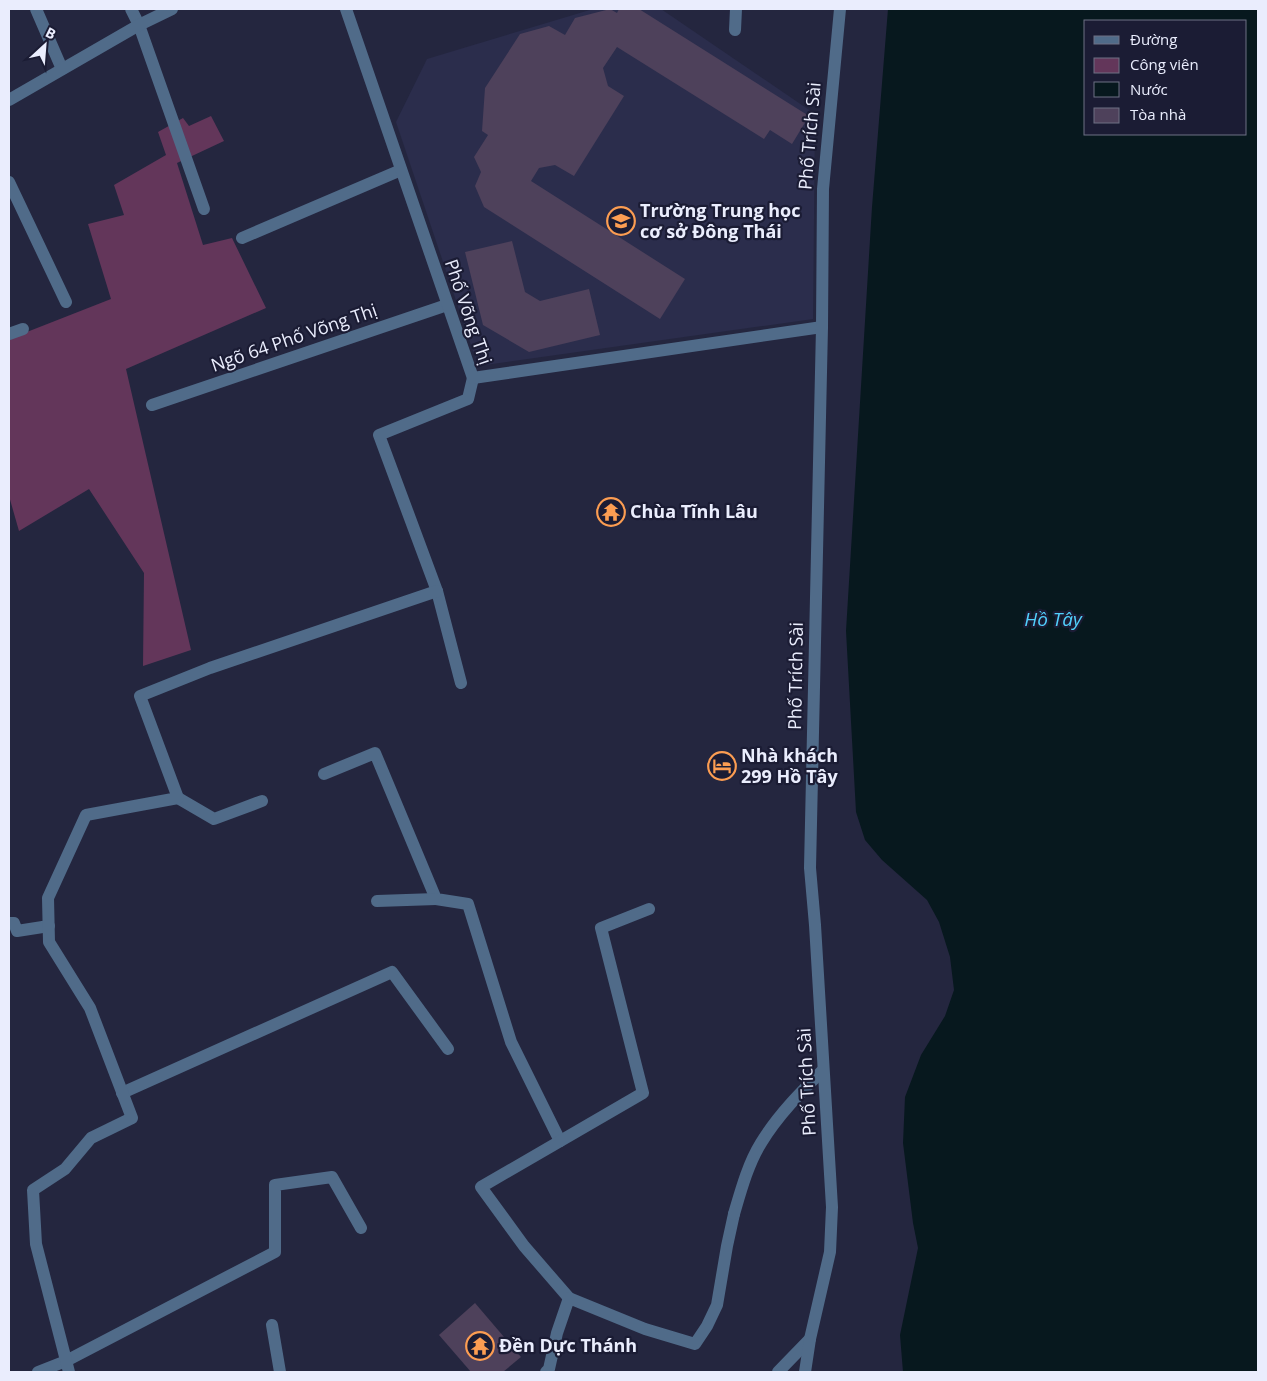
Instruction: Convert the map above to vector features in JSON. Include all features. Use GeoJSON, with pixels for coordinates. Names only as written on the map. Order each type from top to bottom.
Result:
{"type":"FeatureCollection","features":[{"type":"Feature","properties":{"kind":"street"},"geometry":{"type":"LineString","coordinates":[[36,9],[62,69]]}},
{"type":"Feature","properties":{"kind":"street"},"geometry":{"type":"LineString","coordinates":[[131,9],[139,25],[204,209]]}},
{"type":"Feature","properties":{"kind":"street"},"geometry":{"type":"LineString","coordinates":[[9,100],[139,25],[172,9]]}},
{"type":"Feature","properties":{"kind":"street","name":"Phố Võng Thị"},"geometry":{"type":"LineString","coordinates":[[346,9],[473,378],[822,327]]}},
{"type":"Feature","properties":{"kind":"street"},"geometry":{"type":"LineString","coordinates":[[736,9],[736,30]]}},
{"type":"Feature","properties":{"kind":"street","name":"Phố Trích Sài"},"geometry":{"type":"LineString","coordinates":[[805,1372],[810,1339],[830,1252],[832,1229],[815,925],[810,868],[822,327],[823,189],[840,9]]}},
{"type":"Feature","properties":{"kind":"street"},"geometry":{"type":"LineString","coordinates":[[242,238],[401,170]]}},
{"type":"Feature","properties":{"kind":"street"},"geometry":{"type":"LineString","coordinates":[[9,182],[66,302]]}},
{"type":"Feature","properties":{"kind":"street","name":"Ngõ 64 Phố Võng Thị"},"geometry":{"type":"LineString","coordinates":[[152,405],[448,305]]}},
{"type":"Feature","properties":{"kind":"street"},"geometry":{"type":"LineString","coordinates":[[9,334],[23,329]]}},
{"type":"Feature","properties":{"kind":"street"},"geometry":{"type":"LineString","coordinates":[[460,683],[437,591],[379,435],[468,400],[473,378]]}},
{"type":"Feature","properties":{"kind":"street"},"geometry":{"type":"LineString","coordinates":[[178,798],[140,696],[210,668],[437,591]]}},
{"type":"Feature","properties":{"kind":"street"},"geometry":{"type":"LineString","coordinates":[[324,774],[375,753],[436,899]]}},
{"type":"Feature","properties":{"kind":"street"},"geometry":{"type":"LineString","coordinates":[[68,1367],[36,1244],[33,1190],[65,1169],[91,1138],[132,1118],[90,1008],[49,942],[48,898],[86,815],[178,798],[214,818],[262,801]]}},
{"type":"Feature","properties":{"kind":"street"},"geometry":{"type":"LineString","coordinates":[[377,900],[436,899],[468,904],[512,1042],[560,1141]]}},
{"type":"Feature","properties":{"kind":"street"},"geometry":{"type":"LineString","coordinates":[[649,909],[601,928],[643,1093],[481,1187],[524,1246],[569,1298],[645,1329],[695,1344],[707,1326],[717,1305],[734,1214],[750,1166],[761,1143],[775,1123],[797,1096],[823,1070]]}},
{"type":"Feature","properties":{"kind":"street"},"geometry":{"type":"LineString","coordinates":[[9,923],[14,923],[17,931],[48,926]]}},
{"type":"Feature","properties":{"kind":"street"},"geometry":{"type":"LineString","coordinates":[[122,1093],[392,972],[448,1049]]}},
{"type":"Feature","properties":{"kind":"street"},"geometry":{"type":"LineString","coordinates":[[38,1372],[68,1367],[275,1252],[275,1186],[332,1177],[361,1228]]}},
{"type":"Feature","properties":{"kind":"street"},"geometry":{"type":"LineString","coordinates":[[546,1372],[569,1298]]}},
{"type":"Feature","properties":{"kind":"street"},"geometry":{"type":"LineString","coordinates":[[272,1325],[280,1372]]}},
{"type":"Feature","properties":{"kind":"street"},"geometry":{"type":"LineString","coordinates":[[778,1372],[810,1339]]}},
{"type":"Feature","properties":{"kind":"shaded area","name":"Trường Trung học cơ sở Đông Thái"},"geometry":{"type":"Polygon","coordinates":[[[593,9],[661,9],[815,114],[813,319],[478,366],[396,122],[427,59],[593,9]]]}},
{"type":"Feature","properties":{"kind":"green space"},"geometry":{"type":"Polygon","coordinates":[[[211,116],[224,141],[177,163],[203,245],[232,238],[266,308],[126,369],[191,650],[143,666],[144,573],[89,489],[19,531],[9,496],[9,339],[111,299],[88,224],[124,215],[114,185],[166,155],[158,132],[183,118],[189,126],[211,116]]]}},
{"type":"Feature","properties":{"kind":"water","name":"Hồ Tây"},"geometry":{"type":"Polygon","coordinates":[[[888,9],[1258,9],[1258,1372],[903,1372],[900,1335],[918,1248],[903,1143],[905,1097],[921,1055],[945,1016],[954,990],[950,957],[939,922],[927,900],[882,860],[865,840],[856,812],[846,631],[872,207],[888,9]]]}},
{"type":"Feature","properties":{"kind":"building","name":"Trường Trung học cơ sở Đông Thái"},"geometry":{"type":"Polygon","coordinates":[[[610,9],[617,13],[619,9],[639,9],[809,116],[792,144],[770,130],[764,139],[617,47],[603,68],[608,86],[624,96],[574,176],[555,165],[539,168],[531,181],[685,279],[660,319],[484,207],[475,186],[481,172],[474,157],[488,135],[482,131],[485,88],[520,34],[549,26],[565,35],[575,18],[610,9]]]}},
{"type":"Feature","properties":{"kind":"building"},"geometry":{"type":"Polygon","coordinates":[[[512,241],[525,292],[540,301],[589,289],[600,335],[529,352],[483,325],[465,252],[512,241]]]}},
{"type":"Feature","properties":{"kind":"building","name":"Đền Dực Thánh"},"geometry":{"type":"Polygon","coordinates":[[[475,1303],[521,1357],[503,1372],[471,1372],[439,1335],[475,1303]]]}},
{"type":"Feature","properties":{"kind":"place","name":"Trường Trung học cơ sở Đông Thái"},"geometry":{"type":"Point","coordinates":[621,221]}},
{"type":"Feature","properties":{"kind":"place","name":"Chùa Tĩnh Lâu"},"geometry":{"type":"Point","coordinates":[611,512]}},
{"type":"Feature","properties":{"kind":"place","name":"Nhà khách 299 Hồ Tây"},"geometry":{"type":"Point","coordinates":[722,766]}},
{"type":"Feature","properties":{"kind":"place","name":"Đền Dực Thánh"},"geometry":{"type":"Point","coordinates":[480,1346]}}]}
